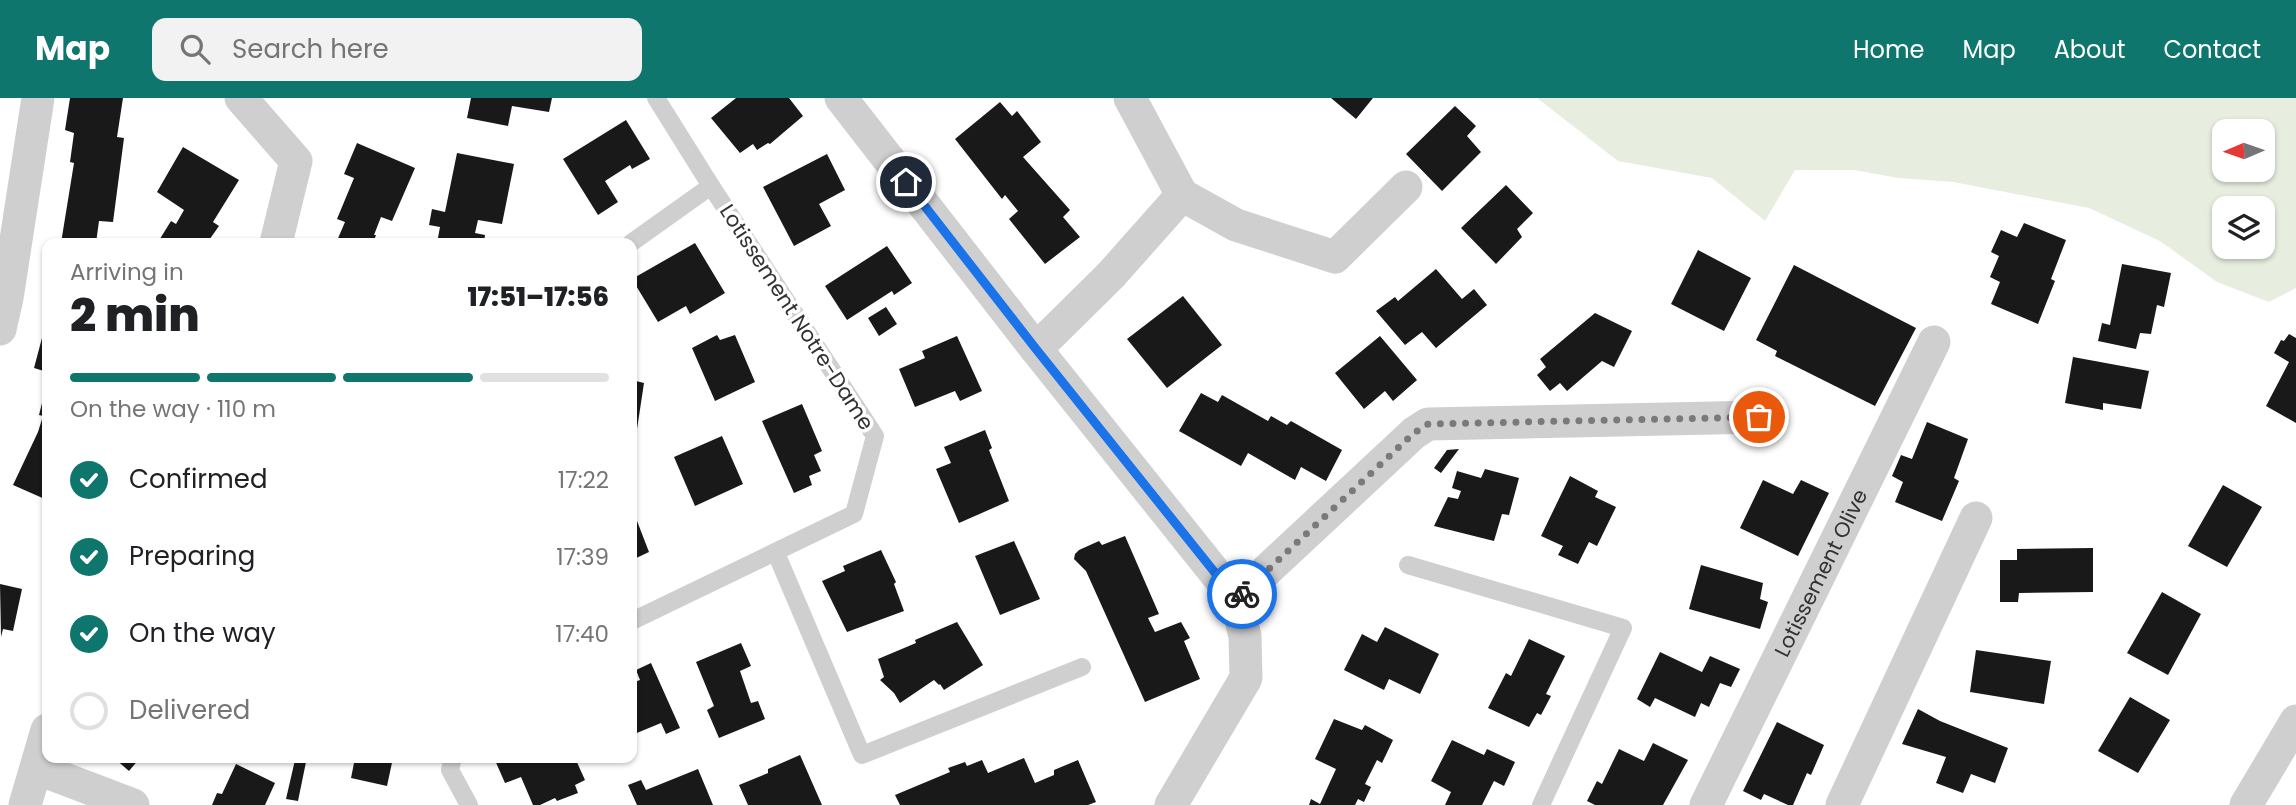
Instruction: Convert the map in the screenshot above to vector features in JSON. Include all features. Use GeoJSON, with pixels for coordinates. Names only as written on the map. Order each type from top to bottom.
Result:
{"type":"FeatureCollection","features":[{"type":"Feature","properties":{"kind":"street"},"geometry":{"type":"LineString","coordinates":[[0,329],[38,98]]}},
{"type":"Feature","properties":{"kind":"street"},"geometry":{"type":"LineString","coordinates":[[241,98],[296,161],[277,238]]}},
{"type":"Feature","properties":{"kind":"street"},"geometry":{"type":"LineString","coordinates":[[841,98],[1036,349],[1236,599],[1245,636],[1246,678],[1171,805]]}},
{"type":"Feature","properties":{"kind":"street"},"geometry":{"type":"LineString","coordinates":[[1130,98],[1182,195],[1236,225],[1335,257],[1406,187]]}},
{"type":"Feature","properties":{"kind":"street"},"geometry":{"type":"LineString","coordinates":[[1036,349],[1111,275],[1182,195]]}},
{"type":"Feature","properties":{"kind":"street","name":"Lotissement Olive"},"geometry":{"type":"LineString","coordinates":[[1706,805],[1934,342]]}},
{"type":"Feature","properties":{"kind":"street"},"geometry":{"type":"LineString","coordinates":[[1236,599],[1414,433],[1428,424],[1759,417]]}},
{"type":"Feature","properties":{"kind":"street"},"geometry":{"type":"LineString","coordinates":[[1842,805],[1976,518]]}},
{"type":"Feature","properties":{"kind":"street"},"geometry":{"type":"LineString","coordinates":[[2246,805],[2296,721]]}},
{"type":"Feature","properties":{"kind":"street"},"geometry":{"type":"LineString","coordinates":[[25,805],[42,747]]}},
{"type":"Feature","properties":{"kind":"street"},"geometry":{"type":"LineString","coordinates":[[36,768],[133,805]]}},
{"type":"Feature","properties":{"kind":"lane","name":"Lotissement Notre-Dame"},"geometry":{"type":"LineString","coordinates":[[637,619],[776,554],[854,514],[875,436],[656,98]]}},
{"type":"Feature","properties":{"kind":"lane"},"geometry":{"type":"LineString","coordinates":[[637,239],[711,186]]}},
{"type":"Feature","properties":{"kind":"lane"},"geometry":{"type":"LineString","coordinates":[[776,554],[862,755],[1082,667]]}},
{"type":"Feature","properties":{"kind":"lane"},"geometry":{"type":"LineString","coordinates":[[1408,565],[1623,628],[1541,805]]}},
{"type":"Feature","properties":{"kind":"lane"},"geometry":{"type":"LineString","coordinates":[[452,763],[450,770],[470,805]]}},
{"type":"Feature","properties":{"kind":"shaded area"},"geometry":{"type":"Polygon","coordinates":[[[1537,98],[2296,98],[2296,288],[2269,302],[2217,282],[2160,241],[2089,208],[1953,182],[1899,178],[1854,170],[1795,170],[1765,221],[1712,178],[1618,161],[1537,98]]]}},
{"type":"Feature","properties":{"kind":"building"},"geometry":{"type":"Polygon","coordinates":[[[70,98],[123,98],[117,137],[124,138],[113,222],[99,221],[97,238],[62,238],[74,163],[70,162],[74,133],[65,130],[70,98]]]}},
{"type":"Feature","properties":{"kind":"building"},"geometry":{"type":"Polygon","coordinates":[[[471,98],[552,98],[549,112],[512,106],[508,126],[467,118],[471,98]]]}},
{"type":"Feature","properties":{"kind":"building"},"geometry":{"type":"Polygon","coordinates":[[[736,98],[789,98],[803,116],[770,144],[757,150],[753,144],[740,153],[711,118],[736,98]]]}},
{"type":"Feature","properties":{"kind":"building"},"geometry":{"type":"Polygon","coordinates":[[[1331,98],[1373,98],[1356,119],[1331,98]]]}},
{"type":"Feature","properties":{"kind":"building"},"geometry":{"type":"Polygon","coordinates":[[[1000,102],[1012,116],[1017,111],[1041,142],[1023,157],[1070,210],[1063,217],[1080,237],[1045,264],[1009,219],[1018,211],[1005,195],[1002,199],[955,139],[1000,102]]]}},
{"type":"Feature","properties":{"kind":"building"},"geometry":{"type":"Polygon","coordinates":[[[1455,106],[1476,126],[1467,136],[1481,152],[1442,191],[1406,154],[1455,106]]]}},
{"type":"Feature","properties":{"kind":"building"},"geometry":{"type":"Polygon","coordinates":[[[626,120],[650,159],[632,169],[630,165],[605,181],[618,202],[598,215],[563,159],[626,120]]]}},
{"type":"Feature","properties":{"kind":"building"},"geometry":{"type":"Polygon","coordinates":[[[357,143],[415,168],[392,221],[381,217],[375,238],[338,238],[345,222],[337,219],[354,178],[344,174],[357,143]]]}},
{"type":"Feature","properties":{"kind":"building"},"geometry":{"type":"Polygon","coordinates":[[[183,147],[239,180],[213,222],[219,226],[211,238],[160,238],[171,221],[176,224],[184,210],[157,192],[183,147]]]}},
{"type":"Feature","properties":{"kind":"building"},"geometry":{"type":"Polygon","coordinates":[[[457,153],[514,164],[502,224],[478,220],[475,233],[485,235],[485,238],[438,238],[440,227],[429,225],[432,209],[445,212],[457,153]]]}},
{"type":"Feature","properties":{"kind":"building"},"geometry":{"type":"Polygon","coordinates":[[[827,154],[845,190],[819,204],[831,226],[794,246],[763,187],[827,154]]]}},
{"type":"Feature","properties":{"kind":"building"},"geometry":{"type":"Polygon","coordinates":[[[1506,185],[1533,213],[1517,229],[1522,237],[1496,264],[1461,228],[1506,185]]]}},
{"type":"Feature","properties":{"kind":"building"},"geometry":{"type":"Polygon","coordinates":[[[2024,223],[2066,240],[2051,279],[2055,281],[2038,324],[1991,304],[2000,282],[1990,277],[1999,256],[1991,252],[2001,230],[2017,237],[2024,223]]]}},
{"type":"Feature","properties":{"kind":"building"},"geometry":{"type":"Polygon","coordinates":[[[695,243],[725,293],[690,314],[686,306],[658,322],[637,287],[637,276],[695,243]]]}},
{"type":"Feature","properties":{"kind":"building"},"geometry":{"type":"Polygon","coordinates":[[[887,246],[912,283],[894,295],[892,291],[847,320],[825,286],[887,246]]]}},
{"type":"Feature","properties":{"kind":"building"},"geometry":{"type":"Polygon","coordinates":[[[1698,250],[1751,278],[1724,331],[1671,304],[1698,250]]]}},
{"type":"Feature","properties":{"kind":"building"},"geometry":{"type":"Polygon","coordinates":[[[2122,264],[2171,273],[2164,307],[2157,305],[2151,334],[2140,333],[2136,349],[2098,341],[2102,323],[2110,325],[2122,264]]]}},
{"type":"Feature","properties":{"kind":"building"},"geometry":{"type":"Polygon","coordinates":[[[1794,265],[1916,328],[1875,406],[1775,356],[1777,351],[1756,340],[1794,265]]]}},
{"type":"Feature","properties":{"kind":"building"},"geometry":{"type":"Polygon","coordinates":[[[1436,269],[1462,299],[1474,289],[1487,305],[1436,348],[1422,332],[1405,345],[1376,311],[1395,297],[1398,301],[1436,269]]]}},
{"type":"Feature","properties":{"kind":"building"},"geometry":{"type":"Polygon","coordinates":[[[1183,296],[1222,345],[1167,388],[1127,339],[1183,296]]]}},
{"type":"Feature","properties":{"kind":"building"},"geometry":{"type":"Polygon","coordinates":[[[886,307],[897,324],[879,336],[868,318],[886,307]]]}},
{"type":"Feature","properties":{"kind":"building"},"geometry":{"type":"Polygon","coordinates":[[[1595,313],[1632,331],[1614,367],[1602,361],[1567,391],[1560,383],[1550,391],[1537,375],[1546,367],[1540,359],[1595,313]]]}},
{"type":"Feature","properties":{"kind":"building"},"geometry":{"type":"Polygon","coordinates":[[[2289,334],[2296,338],[2296,423],[2266,406],[2289,362],[2274,353],[2281,340],[2284,341],[2289,334]]]}},
{"type":"Feature","properties":{"kind":"building"},"geometry":{"type":"Polygon","coordinates":[[[717,335],[720,340],[735,335],[755,382],[715,401],[692,348],[717,335]]]}},
{"type":"Feature","properties":{"kind":"building"},"geometry":{"type":"Polygon","coordinates":[[[957,336],[982,391],[960,401],[955,391],[915,407],[899,369],[925,358],[922,351],[957,336]]]}},
{"type":"Feature","properties":{"kind":"building"},"geometry":{"type":"Polygon","coordinates":[[[1380,336],[1417,380],[1393,401],[1385,391],[1364,409],[1335,373],[1380,336]]]}},
{"type":"Feature","properties":{"kind":"building"},"geometry":{"type":"Polygon","coordinates":[[[42,338],[42,370],[34,368],[42,338]]]}},
{"type":"Feature","properties":{"kind":"building"},"geometry":{"type":"Polygon","coordinates":[[[2073,357],[2149,371],[2141,409],[2103,403],[2103,410],[2065,403],[2073,357]]]}},
{"type":"Feature","properties":{"kind":"building"},"geometry":{"type":"Polygon","coordinates":[[[637,381],[644,383],[637,429],[637,381]]]}},
{"type":"Feature","properties":{"kind":"building"},"geometry":{"type":"Polygon","coordinates":[[[1201,393],[1218,402],[1222,395],[1268,421],[1271,416],[1287,425],[1291,421],[1342,450],[1326,481],[1301,467],[1295,480],[1248,453],[1241,466],[1179,431],[1201,393]]]}},
{"type":"Feature","properties":{"kind":"building"},"geometry":{"type":"Polygon","coordinates":[[[802,404],[822,451],[814,455],[821,471],[809,476],[812,485],[794,493],[762,421],[802,404]]]}},
{"type":"Feature","properties":{"kind":"building"},"geometry":{"type":"Polygon","coordinates":[[[42,419],[42,498],[13,485],[42,419]]]}},
{"type":"Feature","properties":{"kind":"building"},"geometry":{"type":"Polygon","coordinates":[[[1927,422],[1968,439],[1954,478],[1959,481],[1942,521],[1895,502],[1903,482],[1892,476],[1901,455],[1912,459],[1927,422]]]}},
{"type":"Feature","properties":{"kind":"building"},"geometry":{"type":"Polygon","coordinates":[[[985,430],[992,448],[989,450],[1009,501],[959,523],[936,469],[951,463],[944,447],[985,430]]]}},
{"type":"Feature","properties":{"kind":"building"},"geometry":{"type":"Polygon","coordinates":[[[722,436],[743,484],[695,506],[674,457],[722,436]]]}},
{"type":"Feature","properties":{"kind":"building"},"geometry":{"type":"Polygon","coordinates":[[[1459,449],[1441,473],[1434,468],[1447,450],[1459,449]]]}},
{"type":"Feature","properties":{"kind":"building"},"geometry":{"type":"Polygon","coordinates":[[[1485,469],[1519,478],[1509,515],[1502,514],[1494,541],[1434,526],[1448,497],[1458,499],[1461,491],[1452,488],[1457,471],[1481,478],[1485,469]]]}},
{"type":"Feature","properties":{"kind":"building"},"geometry":{"type":"Polygon","coordinates":[[[1570,476],[1598,491],[1595,497],[1616,507],[1597,546],[1589,542],[1578,564],[1558,555],[1563,546],[1541,536],[1570,476]]]}},
{"type":"Feature","properties":{"kind":"building"},"geometry":{"type":"Polygon","coordinates":[[[1763,480],[1793,494],[1801,480],[1829,493],[1798,556],[1740,528],[1763,480]]]}},
{"type":"Feature","properties":{"kind":"building"},"geometry":{"type":"Polygon","coordinates":[[[2223,485],[2262,507],[2227,567],[2188,546],[2223,485]]]}},
{"type":"Feature","properties":{"kind":"building"},"geometry":{"type":"Polygon","coordinates":[[[637,521],[649,552],[637,558],[637,521]]]}},
{"type":"Feature","properties":{"kind":"building"},"geometry":{"type":"Polygon","coordinates":[[[1125,536],[1159,614],[1148,618],[1155,632],[1181,622],[1190,638],[1184,641],[1200,679],[1145,702],[1086,571],[1074,559],[1079,550],[1099,541],[1102,545],[1125,536]]]}},
{"type":"Feature","properties":{"kind":"building"},"geometry":{"type":"Polygon","coordinates":[[[1014,541],[1040,599],[1000,615],[975,556],[1014,541]]]}},
{"type":"Feature","properties":{"kind":"building"},"geometry":{"type":"Polygon","coordinates":[[[2093,548],[2093,592],[2019,593],[2018,602],[2000,602],[2000,560],[2017,560],[2017,549],[2093,548]]]}},
{"type":"Feature","properties":{"kind":"building"},"geometry":{"type":"Polygon","coordinates":[[[881,550],[896,582],[894,584],[904,611],[847,632],[822,581],[845,571],[843,566],[881,550]]]}},
{"type":"Feature","properties":{"kind":"building"},"geometry":{"type":"Polygon","coordinates":[[[1701,565],[1763,583],[1760,599],[1768,602],[1760,629],[1689,609],[1701,565]]]}},
{"type":"Feature","properties":{"kind":"building"},"geometry":{"type":"Polygon","coordinates":[[[0,584],[22,589],[13,631],[3,629],[1,637],[0,584]]]}},
{"type":"Feature","properties":{"kind":"building"},"geometry":{"type":"Polygon","coordinates":[[[2162,592],[2201,614],[2168,675],[2127,653],[2162,592]]]}},
{"type":"Feature","properties":{"kind":"building"},"geometry":{"type":"Polygon","coordinates":[[[957,622],[983,665],[944,690],[934,680],[900,703],[880,680],[884,677],[878,659],[957,622]]]}},
{"type":"Feature","properties":{"kind":"building"},"geometry":{"type":"Polygon","coordinates":[[[1385,627],[1439,654],[1420,694],[1389,679],[1384,690],[1344,670],[1362,634],[1377,642],[1385,627]]]}},
{"type":"Feature","properties":{"kind":"building"},"geometry":{"type":"Polygon","coordinates":[[[1529,639],[1565,656],[1546,694],[1551,696],[1541,715],[1537,713],[1529,727],[1488,708],[1506,673],[1511,676],[1529,639]]]}},
{"type":"Feature","properties":{"kind":"building"},"geometry":{"type":"Polygon","coordinates":[[[741,643],[751,666],[740,671],[751,703],[758,701],[765,719],[719,738],[707,710],[714,706],[696,662],[741,643]]]}},
{"type":"Feature","properties":{"kind":"building"},"geometry":{"type":"Polygon","coordinates":[[[1976,650],[2051,661],[2044,704],[1970,692],[1976,650]]]}},
{"type":"Feature","properties":{"kind":"building"},"geometry":{"type":"Polygon","coordinates":[[[1660,652],[1702,672],[1710,656],[1740,669],[1731,687],[1720,683],[1709,707],[1701,703],[1695,717],[1655,698],[1650,707],[1637,699],[1660,652]]]}},
{"type":"Feature","properties":{"kind":"building"},"geometry":{"type":"Polygon","coordinates":[[[651,663],[680,728],[666,734],[661,723],[637,733],[637,681],[640,680],[637,670],[651,663]]]}},
{"type":"Feature","properties":{"kind":"building"},"geometry":{"type":"Polygon","coordinates":[[[2130,697],[2170,720],[2138,773],[2098,751],[2130,697]]]}},
{"type":"Feature","properties":{"kind":"building"},"geometry":{"type":"Polygon","coordinates":[[[1918,709],[1940,721],[2008,748],[1995,783],[1971,774],[1963,793],[1936,783],[1946,757],[1902,744],[1918,709]]]}},
{"type":"Feature","properties":{"kind":"building"},"geometry":{"type":"Polygon","coordinates":[[[1334,719],[1362,730],[1365,725],[1393,740],[1382,763],[1377,760],[1365,784],[1371,787],[1364,802],[1358,799],[1355,805],[1309,805],[1311,799],[1320,804],[1336,769],[1315,759],[1334,719]]]}},
{"type":"Feature","properties":{"kind":"building"},"geometry":{"type":"Polygon","coordinates":[[[1777,722],[1824,745],[1811,775],[1807,773],[1793,805],[1764,794],[1761,800],[1743,791],[1777,722]]]}},
{"type":"Feature","properties":{"kind":"building"},"geometry":{"type":"Polygon","coordinates":[[[1452,740],[1484,755],[1487,749],[1515,762],[1504,786],[1494,781],[1482,805],[1445,805],[1451,792],[1431,781],[1452,740]]]}},
{"type":"Feature","properties":{"kind":"building"},"geometry":{"type":"Polygon","coordinates":[[[1653,743],[1688,760],[1663,805],[1595,805],[1587,801],[1597,781],[1602,784],[1619,749],[1644,761],[1653,743]]]}},
{"type":"Feature","properties":{"kind":"building"},"geometry":{"type":"Polygon","coordinates":[[[800,755],[822,805],[748,805],[739,785],[800,755]]]}},
{"type":"Feature","properties":{"kind":"building"},"geometry":{"type":"Polygon","coordinates":[[[1024,758],[1035,783],[1054,775],[1054,770],[1078,760],[1096,802],[1088,805],[900,805],[895,795],[950,772],[948,768],[965,762],[967,766],[982,760],[988,773],[1024,758]]]}},
{"type":"Feature","properties":{"kind":"building"},"geometry":{"type":"Polygon","coordinates":[[[120,763],[136,763],[129,771],[120,763]]]}},
{"type":"Feature","properties":{"kind":"building"},"geometry":{"type":"Polygon","coordinates":[[[294,763],[306,763],[298,801],[286,799],[294,763]]]}},
{"type":"Feature","properties":{"kind":"building"},"geometry":{"type":"Polygon","coordinates":[[[354,763],[392,763],[387,786],[351,778],[354,763]]]}},
{"type":"Feature","properties":{"kind":"building"},"geometry":{"type":"Polygon","coordinates":[[[496,763],[577,763],[585,780],[575,785],[578,793],[557,801],[555,798],[540,805],[533,805],[521,777],[505,783],[496,763]]]}},
{"type":"Feature","properties":{"kind":"building"},"geometry":{"type":"Polygon","coordinates":[[[236,764],[275,783],[265,805],[212,805],[217,793],[222,794],[236,764]]]}},
{"type":"Feature","properties":{"kind":"building"},"geometry":{"type":"Polygon","coordinates":[[[698,769],[713,805],[637,805],[628,785],[641,780],[646,790],[698,769]]]}},
{"type":"Feature","properties":{"kind":"way so far"},"geometry":{"type":"LineString","coordinates":[[1242,594],[1414,433],[1428,424],[1759,417]]}},
{"type":"Feature","properties":{"kind":"route"},"geometry":{"type":"LineString","coordinates":[[906,182],[1236,599],[1242,594]]}}]}
